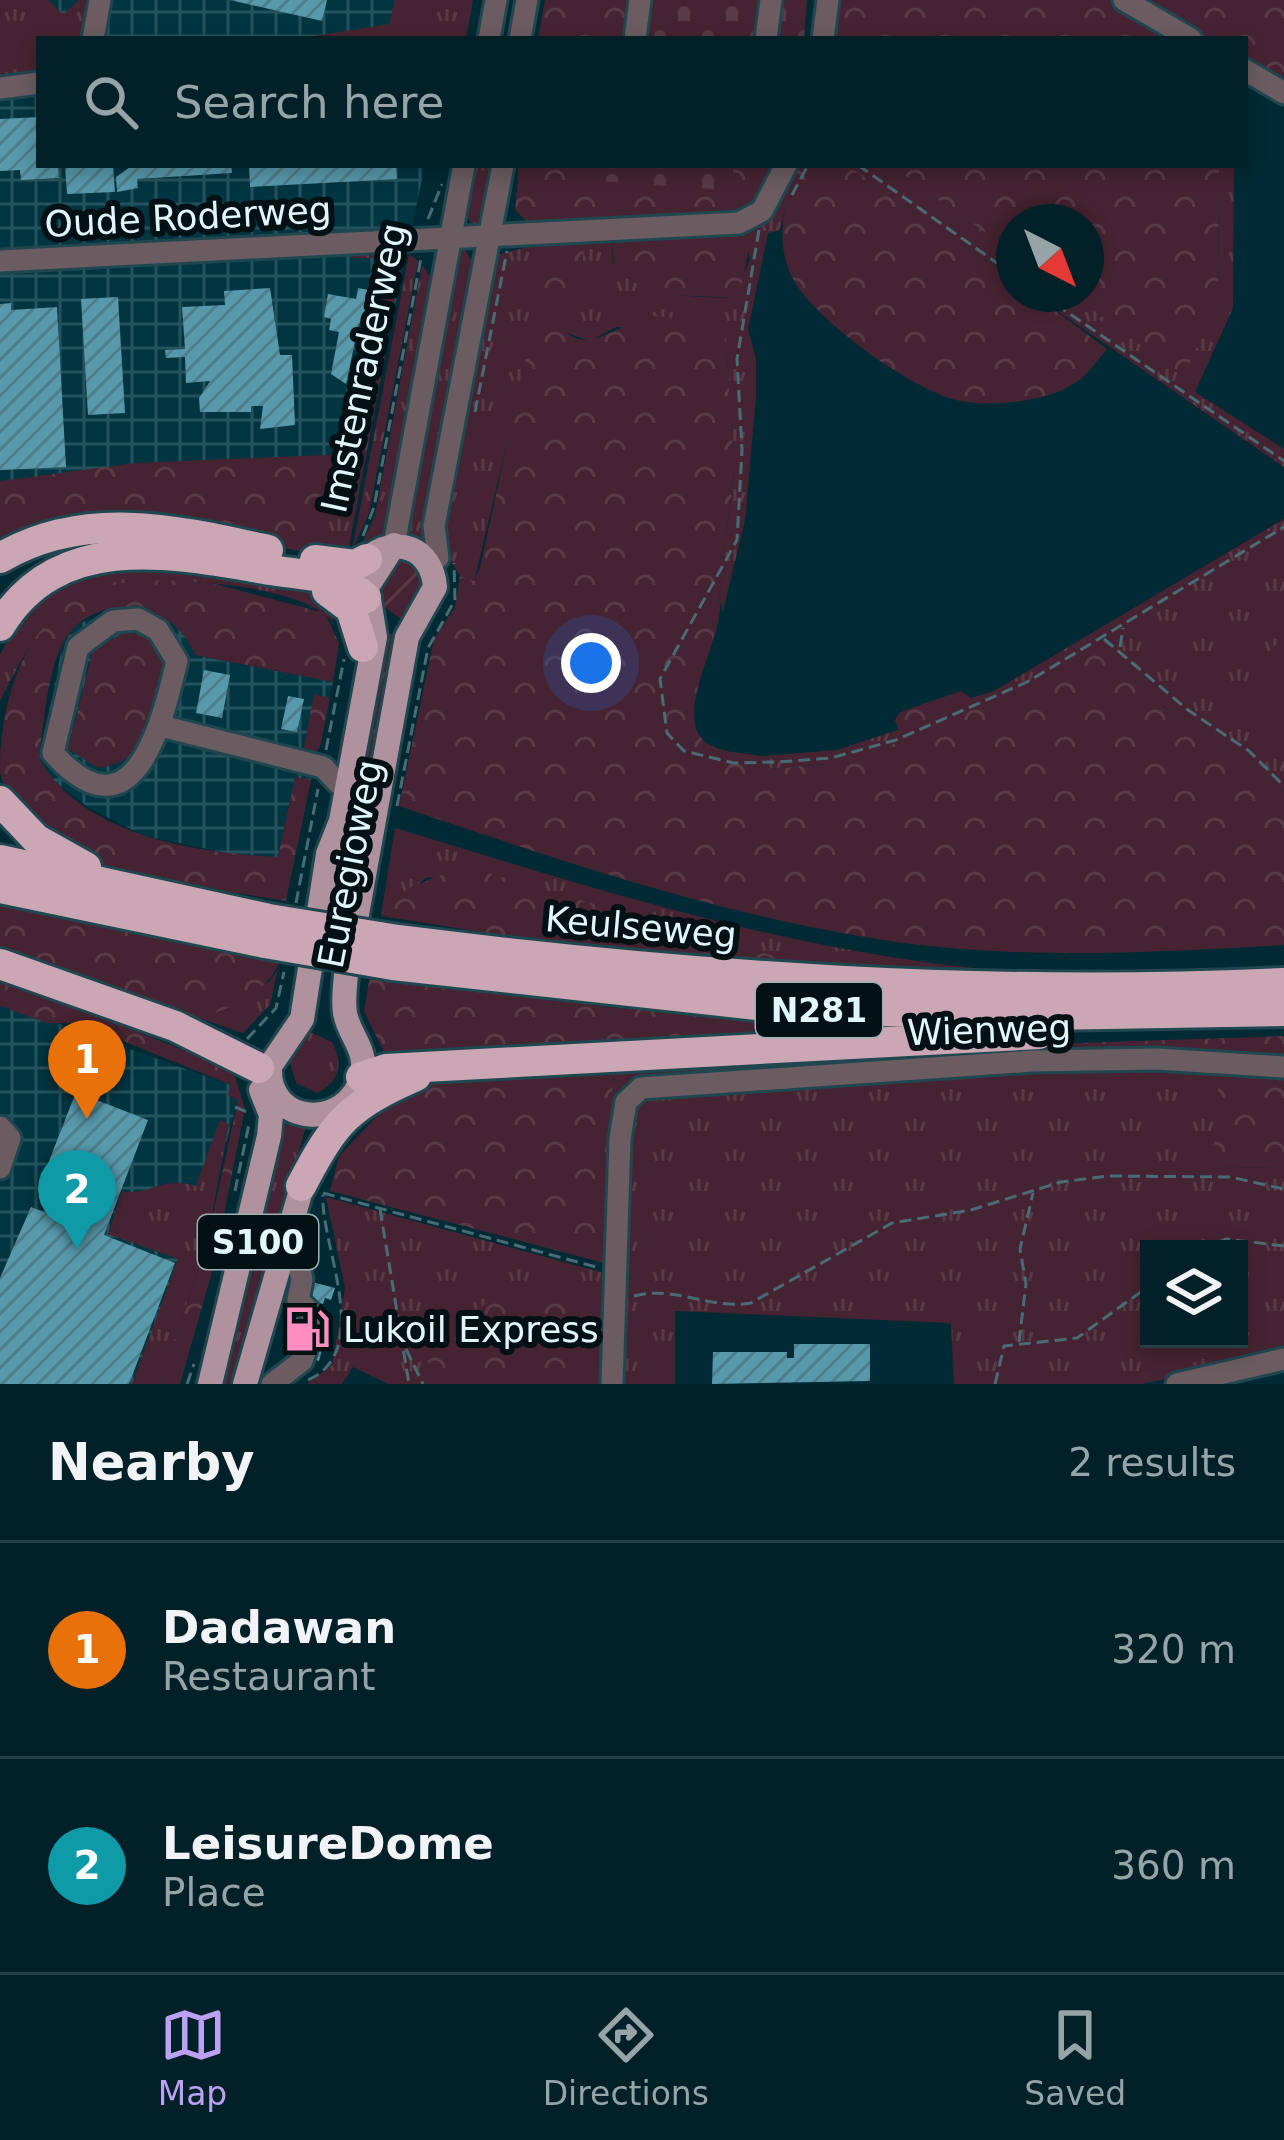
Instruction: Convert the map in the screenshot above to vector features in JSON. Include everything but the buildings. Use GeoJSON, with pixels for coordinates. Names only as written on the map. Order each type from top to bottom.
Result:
{"type":"FeatureCollection","features":[{"type":"Feature","properties":{"kind":"highway"},"geometry":{"type":"LineString","coordinates":[[0,557],[43,537],[106,526],[374,554]]}},
{"type":"Feature","properties":{"kind":"highway"},"geometry":{"type":"LineString","coordinates":[[0,626],[41,582],[102,556],[166,553],[346,584],[369,606]]}},
{"type":"Feature","properties":{"kind":"highway"},"geometry":{"type":"LineString","coordinates":[[290,574],[332,593],[351,609],[354,647]]}},
{"type":"Feature","properties":{"kind":"highway","name":"N281"},"geometry":{"type":"LineString","coordinates":[[0,801],[48,848],[135,891]]}},
{"type":"Feature","properties":{"kind":"highway","name":"Keulseweg"},"geometry":{"type":"LineString","coordinates":[[0,860],[135,891],[284,942]]}},
{"type":"Feature","properties":{"kind":"highway","name":"Keulseweg"},"geometry":{"type":"LineString","coordinates":[[0,888],[284,942],[395,952],[693,973],[1046,988],[1284,983]]}},
{"type":"Feature","properties":{"kind":"highway","name":"Keulseweg"},"geometry":{"type":"LineString","coordinates":[[395,952],[793,1009],[1045,1016],[1284,1011]]}},
{"type":"Feature","properties":{"kind":"highway"},"geometry":{"type":"LineString","coordinates":[[0,964],[175,1026],[220,1032],[261,1079]]}},
{"type":"Feature","properties":{"kind":"highway","name":"N281"},"geometry":{"type":"LineString","coordinates":[[361,1077],[386,1069],[1057,1033],[1248,1012]]}},
{"type":"Feature","properties":{"kind":"highway","name":"N281"},"geometry":{"type":"LineString","coordinates":[[312,1190],[337,1123],[375,1094],[438,1066]]}},
{"type":"Feature","properties":{"kind":"main road","name":"S100"},"geometry":{"type":"LineString","coordinates":[[374,554],[418,551],[435,578],[430,602],[416,627]]}},
{"type":"Feature","properties":{"kind":"main road"},"geometry":{"type":"LineString","coordinates":[[374,554],[369,606],[384,625],[416,627]]}},
{"type":"Feature","properties":{"kind":"main road","name":"S100"},"geometry":{"type":"LineString","coordinates":[[416,627],[446,595],[444,556]]}},
{"type":"Feature","properties":{"kind":"main road","name":"Euregioweg"},"geometry":{"type":"LineString","coordinates":[[295,1022],[284,942],[341,821],[376,637],[369,606]]}},
{"type":"Feature","properties":{"kind":"main road","name":"Euregioweg"},"geometry":{"type":"LineString","coordinates":[[344,1029],[346,975],[404,668],[416,627]]}},
{"type":"Feature","properties":{"kind":"main road"},"geometry":{"type":"LineString","coordinates":[[328,854],[330,775],[343,751],[354,647]]}},
{"type":"Feature","properties":{"kind":"main road"},"geometry":{"type":"LineString","coordinates":[[261,1079],[295,1022],[344,1029]]}},
{"type":"Feature","properties":{"kind":"main road","name":"S100"},"geometry":{"type":"LineString","coordinates":[[319,1112],[350,1099],[361,1077],[362,1052],[344,1029]]}},
{"type":"Feature","properties":{"kind":"main road","name":"S100"},"geometry":{"type":"LineString","coordinates":[[221,1384],[240,1333],[312,1190],[319,1112],[339,1094],[351,1072],[344,1029]]}},
{"type":"Feature","properties":{"kind":"main road","name":"S100"},"geometry":{"type":"LineString","coordinates":[[245,1384],[240,1333],[272,1115],[261,1079]]}},
{"type":"Feature","properties":{"kind":"main road"},"geometry":{"type":"LineString","coordinates":[[261,1079],[292,1112],[319,1112]]}},
{"type":"Feature","properties":{"kind":"main road"},"geometry":{"type":"LineString","coordinates":[[261,1079],[319,1112]]}},
{"type":"Feature","properties":{"kind":"main road"},"geometry":{"type":"LineString","coordinates":[[206,1384],[240,1333]]}},
{"type":"Feature","properties":{"kind":"street"},"geometry":{"type":"LineString","coordinates":[[94,36],[100,0]]}},
{"type":"Feature","properties":{"kind":"street"},"geometry":{"type":"LineString","coordinates":[[490,36],[496,0]]}},
{"type":"Feature","properties":{"kind":"street"},"geometry":{"type":"LineString","coordinates":[[521,36],[527,0]]}},
{"type":"Feature","properties":{"kind":"street"},"geometry":{"type":"LineString","coordinates":[[635,36],[640,0]]}},
{"type":"Feature","properties":{"kind":"street"},"geometry":{"type":"LineString","coordinates":[[766,36],[771,0]]}},
{"type":"Feature","properties":{"kind":"street"},"geometry":{"type":"LineString","coordinates":[[823,36],[828,0]]}},
{"type":"Feature","properties":{"kind":"street"},"geometry":{"type":"LineString","coordinates":[[1124,0],[1186,36]]}},
{"type":"Feature","properties":{"kind":"street"},"geometry":{"type":"LineString","coordinates":[[1248,72],[1284,93]]}},
{"type":"Feature","properties":{"kind":"street"},"geometry":{"type":"LineString","coordinates":[[0,88],[36,83]]}},
{"type":"Feature","properties":{"kind":"street","name":"S100"},"geometry":{"type":"LineString","coordinates":[[444,556],[434,526],[500,234],[503,168]]}},
{"type":"Feature","properties":{"kind":"street"},"geometry":{"type":"LineString","coordinates":[[752,218],[769,202],[785,168]]}},
{"type":"Feature","properties":{"kind":"street","name":"Imstenraderweg"},"geometry":{"type":"LineString","coordinates":[[374,554],[396,517],[451,237],[455,170]]}},
{"type":"Feature","properties":{"kind":"street","name":"Oude Roderweg"},"geometry":{"type":"LineString","coordinates":[[0,261],[677,227],[752,218]]}},
{"type":"Feature","properties":{"kind":"street"},"geometry":{"type":"LineString","coordinates":[[138,619],[158,630],[177,661],[161,726],[141,769],[126,780],[84,779],[53,753],[78,647],[93,632],[112,621],[138,619]]}},
{"type":"Feature","properties":{"kind":"street"},"geometry":{"type":"LineString","coordinates":[[161,726],[330,775]]}},
{"type":"Feature","properties":{"kind":"street","name":"Wienweg"},"geometry":{"type":"LineString","coordinates":[[612,1384],[624,1108],[647,1085],[1054,1060],[1157,1059],[1284,1066]]}},
{"type":"Feature","properties":{"kind":"street"},"geometry":{"type":"LineString","coordinates":[[0,1127],[10,1138],[0,1168]]}},
{"type":"Feature","properties":{"kind":"street"},"geometry":{"type":"LineString","coordinates":[[272,1384],[302,1361],[316,1318],[298,1300],[302,1280],[291,1226]]}},
{"type":"Feature","properties":{"kind":"street"},"geometry":{"type":"LineString","coordinates":[[1177,1384],[1284,1359]]}},
{"type":"Feature","properties":{"kind":"path"},"geometry":{"type":"LineString","coordinates":[[862,168],[996,262]]}},
{"type":"Feature","properties":{"kind":"path","name":"Imstenraderweg"},"geometry":{"type":"LineString","coordinates":[[374,554],[374,507],[431,203],[455,170]]}},
{"type":"Feature","properties":{"kind":"path"},"geometry":{"type":"LineString","coordinates":[[752,218],[759,241],[737,358],[742,450],[737,540],[668,657],[660,679],[667,733],[684,751],[721,761],[831,758],[896,740],[984,702],[1102,638],[1178,586],[1284,527]]}},
{"type":"Feature","properties":{"kind":"path"},"geometry":{"type":"LineString","coordinates":[[472,430],[500,234]]}},
{"type":"Feature","properties":{"kind":"path"},"geometry":{"type":"LineString","coordinates":[[1067,312],[1284,461]]}},
{"type":"Feature","properties":{"kind":"path","name":"Euregioweg"},"geometry":{"type":"LineString","coordinates":[[393,826],[428,648],[455,600],[458,576],[444,556]]}},
{"type":"Feature","properties":{"kind":"path"},"geometry":{"type":"LineString","coordinates":[[1121,650],[1123,626]]}},
{"type":"Feature","properties":{"kind":"path"},"geometry":{"type":"LineString","coordinates":[[1102,638],[1188,710],[1249,751],[1284,786]]}},
{"type":"Feature","properties":{"kind":"path","name":"Euregioweg"},"geometry":{"type":"LineString","coordinates":[[232,1207],[276,1008],[284,942],[330,775],[354,647]]}},
{"type":"Feature","properties":{"kind":"path"},"geometry":{"type":"LineString","coordinates":[[235,1107],[261,1079]]}},
{"type":"Feature","properties":{"kind":"path"},"geometry":{"type":"LineString","coordinates":[[615,1300],[660,1291],[730,1305],[751,1303],[892,1223],[971,1210],[1106,1176],[1247,1178],[1284,1189]]}},
{"type":"Feature","properties":{"kind":"path"},"geometry":{"type":"LineString","coordinates":[[312,1190],[615,1272]]}},
{"type":"Feature","properties":{"kind":"path"},"geometry":{"type":"LineString","coordinates":[[295,1384],[317,1376],[332,1359],[343,1302],[312,1190]]}},
{"type":"Feature","properties":{"kind":"path"},"geometry":{"type":"LineString","coordinates":[[1019,1342],[1026,1284],[1021,1242],[1033,1191]]}},
{"type":"Feature","properties":{"kind":"path"},"geometry":{"type":"LineString","coordinates":[[380,1209],[409,1384]]}},
{"type":"Feature","properties":{"kind":"path"},"geometry":{"type":"LineString","coordinates":[[1248,1242],[1284,1246]]}},
{"type":"Feature","properties":{"kind":"path"},"geometry":{"type":"LineString","coordinates":[[994,1384],[1000,1350],[1019,1342],[1043,1345],[1077,1338],[1140,1292]]}},
{"type":"Feature","properties":{"kind":"path"},"geometry":{"type":"LineString","coordinates":[[402,1342],[423,1384]]}},
{"type":"Feature","properties":{"kind":"path"},"geometry":{"type":"LineString","coordinates":[[187,1384],[196,1355]]}},
{"type":"Feature","properties":{"kind":"shaded area"},"geometry":{"type":"Polygon","coordinates":[[[0,0],[460,0],[453,36],[36,36],[36,168],[424,168],[352,509],[0,496],[0,0]]]}},
{"type":"Feature","properties":{"kind":"shaded area"},"geometry":{"type":"Polygon","coordinates":[[[116,608],[144,608],[165,616],[190,641],[195,655],[333,682],[311,780],[295,777],[278,857],[236,855],[145,836],[89,808],[50,778],[39,758],[63,643],[76,625],[116,608]],[[94,649],[68,749],[113,766],[143,745],[94,649]]]}},
{"type":"Feature","properties":{"kind":"shaded area"},"geometry":{"type":"Polygon","coordinates":[[[0,1003],[231,1085],[238,1100],[159,1384],[0,1384],[0,1003]]]}},
{"type":"Feature","properties":{"kind":"green space"},"geometry":{"type":"Polygon","coordinates":[[[0,0],[48,0],[63,14],[79,0],[89,0],[86,36],[36,36],[36,75],[0,81],[0,0]]]}},
{"type":"Feature","properties":{"kind":"green space"},"geometry":{"type":"Polygon","coordinates":[[[395,0],[473,0],[467,36],[314,36],[389,24],[395,0]]]}},
{"type":"Feature","properties":{"kind":"green space"},"geometry":{"type":"Polygon","coordinates":[[[545,0],[632,0],[624,36],[539,36],[545,0]]]}},
{"type":"Feature","properties":{"kind":"green space"},"geometry":{"type":"Polygon","coordinates":[[[632,0],[807,0],[804,36],[624,36],[632,0]]]}},
{"type":"Feature","properties":{"kind":"green space"},"geometry":{"type":"Polygon","coordinates":[[[831,0],[1284,0],[1284,99],[1248,79],[1248,36],[826,36],[831,0]]]}},
{"type":"Feature","properties":{"kind":"green space"},"geometry":{"type":"Polygon","coordinates":[[[474,168],[498,168],[483,223],[471,223],[466,216],[474,168]]]}},
{"type":"Feature","properties":{"kind":"green space"},"geometry":{"type":"Polygon","coordinates":[[[519,168],[597,168],[595,181],[730,185],[733,168],[781,168],[749,214],[535,229],[515,210],[519,168]]]}},
{"type":"Feature","properties":{"kind":"green space"},"geometry":{"type":"Polygon","coordinates":[[[597,168],[733,168],[730,185],[712,189],[595,181],[597,168]]]}},
{"type":"Feature","properties":{"kind":"green space"},"geometry":{"type":"Polygon","coordinates":[[[789,168],[851,168],[996,268],[996,312],[1057,312],[1107,349],[1075,383],[1034,399],[969,402],[937,393],[866,351],[804,296],[786,261],[786,206],[778,193],[789,168]]]}},
{"type":"Feature","properties":{"kind":"green space"},"geometry":{"type":"Polygon","coordinates":[[[851,168],[894,168],[996,240],[996,268],[851,168]]]}},
{"type":"Feature","properties":{"kind":"green space"},"geometry":{"type":"Polygon","coordinates":[[[894,168],[1219,168],[1218,298],[1184,376],[1096,312],[1104,312],[1104,204],[996,204],[996,240],[894,168]]]}},
{"type":"Feature","properties":{"kind":"green space"},"geometry":{"type":"Polygon","coordinates":[[[1219,168],[1234,168],[1233,308],[1195,392],[1284,449],[1284,467],[1059,312],[1096,312],[1184,375],[1218,298],[1219,168]]]}},
{"type":"Feature","properties":{"kind":"green space"},"geometry":{"type":"Polygon","coordinates":[[[778,193],[786,206],[780,230],[768,233],[748,330],[756,359],[756,396],[745,520],[723,611],[719,598],[734,473],[726,335],[616,327],[590,341],[567,333],[581,295],[583,238],[611,237],[613,264],[655,290],[733,298],[750,259],[744,231],[778,193]]]}},
{"type":"Feature","properties":{"kind":"green space"},"geometry":{"type":"Polygon","coordinates":[[[752,234],[740,292],[734,298],[656,294],[615,272],[611,237],[752,234]]]}},
{"type":"Feature","properties":{"kind":"green space"},"geometry":{"type":"Polygon","coordinates":[[[583,238],[582,294],[567,333],[585,340],[596,338],[658,316],[726,335],[734,472],[720,614],[695,700],[694,720],[700,736],[719,749],[761,756],[768,769],[827,764],[903,741],[895,720],[900,712],[961,691],[971,698],[994,691],[1005,701],[1098,649],[1117,660],[1156,701],[1284,792],[1284,945],[1057,953],[920,945],[854,935],[656,889],[399,806],[434,639],[455,607],[460,576],[474,581],[480,568],[551,241],[583,238]]]}},
{"type":"Feature","properties":{"kind":"green space"},"geometry":{"type":"Polygon","coordinates":[[[551,241],[474,582],[460,576],[441,544],[496,255],[551,241]]]}},
{"type":"Feature","properties":{"kind":"green space"},"geometry":{"type":"Polygon","coordinates":[[[405,248],[379,388],[358,378],[383,258],[351,258],[357,250],[405,248]]]}},
{"type":"Feature","properties":{"kind":"green space"},"geometry":{"type":"Polygon","coordinates":[[[464,249],[474,264],[429,549],[403,541],[456,251],[464,249]]]}},
{"type":"Feature","properties":{"kind":"green space"},"geometry":{"type":"Polygon","coordinates":[[[409,254],[418,261],[369,513],[352,550],[409,254]]]}},
{"type":"Feature","properties":{"kind":"green space"},"geometry":{"type":"Polygon","coordinates":[[[422,265],[433,281],[410,426],[383,534],[360,548],[375,515],[422,265]]]}},
{"type":"Feature","properties":{"kind":"green space"},"geometry":{"type":"Polygon","coordinates":[[[364,379],[379,388],[361,482],[328,505],[322,556],[181,526],[0,548],[0,481],[135,463],[346,454],[364,379]]]}},
{"type":"Feature","properties":{"kind":"green space"},"geometry":{"type":"Polygon","coordinates":[[[361,482],[348,553],[322,556],[328,505],[361,482]]]}},
{"type":"Feature","properties":{"kind":"green space"},"geometry":{"type":"Polygon","coordinates":[[[1284,519],[1284,792],[1156,701],[1117,659],[1098,650],[1005,701],[997,697],[994,691],[1284,519]]]}},
{"type":"Feature","properties":{"kind":"green space"},"geometry":{"type":"Polygon","coordinates":[[[401,558],[417,566],[424,584],[401,619],[379,603],[379,586],[401,558]]]}},
{"type":"Feature","properties":{"kind":"green space"},"geometry":{"type":"Polygon","coordinates":[[[163,567],[324,595],[332,604],[333,622],[314,607],[248,588],[168,582],[99,590],[76,599],[51,620],[31,645],[0,701],[0,655],[21,616],[81,572],[163,567]]]}},
{"type":"Feature","properties":{"kind":"green space"},"geometry":{"type":"Polygon","coordinates":[[[165,580],[211,583],[325,613],[339,643],[333,682],[195,655],[171,623],[154,613],[116,608],[80,622],[66,638],[47,696],[39,758],[58,784],[112,823],[178,844],[246,855],[278,857],[295,777],[311,780],[286,901],[163,880],[100,863],[50,836],[20,807],[3,781],[1,746],[10,694],[30,646],[45,625],[94,590],[165,580]]]}},
{"type":"Feature","properties":{"kind":"green space"},"geometry":{"type":"Polygon","coordinates":[[[127,631],[147,638],[163,664],[157,698],[140,744],[116,764],[98,768],[68,749],[93,650],[127,631]]]}},
{"type":"Feature","properties":{"kind":"green space"},"geometry":{"type":"Polygon","coordinates":[[[385,632],[399,636],[348,910],[327,907],[385,632]]]}},
{"type":"Feature","properties":{"kind":"green space"},"geometry":{"type":"Polygon","coordinates":[[[1284,634],[1284,753],[1226,710],[1284,634]]]}},
{"type":"Feature","properties":{"kind":"green space"},"geometry":{"type":"Polygon","coordinates":[[[314,694],[330,698],[320,747],[313,755],[303,753],[314,694]]]}},
{"type":"Feature","properties":{"kind":"green space"},"geometry":{"type":"Polygon","coordinates":[[[901,729],[903,741],[894,747],[827,764],[767,769],[761,756],[837,750],[901,729]]]}},
{"type":"Feature","properties":{"kind":"green space"},"geometry":{"type":"Polygon","coordinates":[[[395,828],[754,930],[974,968],[812,967],[427,877],[381,915],[395,828]]]}},
{"type":"Feature","properties":{"kind":"green space"},"geometry":{"type":"Polygon","coordinates":[[[463,866],[812,967],[583,948],[381,916],[407,889],[463,866]]]}},
{"type":"Feature","properties":{"kind":"green space"},"geometry":{"type":"Polygon","coordinates":[[[0,899],[279,961],[258,990],[198,1018],[0,956],[0,899]]]}},
{"type":"Feature","properties":{"kind":"green space"},"geometry":{"type":"Polygon","coordinates":[[[278,969],[270,1005],[243,1033],[198,1018],[269,982],[278,969]]]}},
{"type":"Feature","properties":{"kind":"green space"},"geometry":{"type":"Polygon","coordinates":[[[370,976],[616,1008],[809,1022],[810,1039],[385,1054],[364,1011],[370,976]]]}},
{"type":"Feature","properties":{"kind":"green space"},"geometry":{"type":"Polygon","coordinates":[[[0,977],[233,1070],[245,1108],[214,1265],[180,1384],[159,1384],[206,1247],[238,1100],[228,1095],[231,1085],[79,1023],[47,1023],[0,1006],[0,977]]]}},
{"type":"Feature","properties":{"kind":"green space"},"geometry":{"type":"Polygon","coordinates":[[[310,1032],[332,1042],[338,1058],[335,1078],[317,1093],[296,1083],[288,1056],[310,1032]]]}},
{"type":"Feature","properties":{"kind":"green space"},"geometry":{"type":"Polygon","coordinates":[[[1284,1036],[1284,1167],[1212,1168],[1221,1051],[1017,1045],[1284,1036]]]}},
{"type":"Feature","properties":{"kind":"green space"},"geometry":{"type":"Polygon","coordinates":[[[1106,1047],[1221,1051],[1213,1168],[1284,1167],[1284,1353],[1142,1384],[954,1384],[951,1323],[675,1311],[675,1384],[601,1384],[604,1297],[420,1342],[438,1384],[388,1384],[353,1367],[342,1384],[307,1384],[332,1365],[345,1288],[326,1197],[604,1273],[610,1085],[618,1076],[1106,1047]]]}},
{"type":"Feature","properties":{"kind":"green space"},"geometry":{"type":"Polygon","coordinates":[[[870,1057],[613,1079],[604,1263],[330,1191],[339,1156],[401,1091],[475,1073],[870,1057]]]}},
{"type":"Feature","properties":{"kind":"green space"},"geometry":{"type":"Polygon","coordinates":[[[287,1119],[306,1126],[235,1384],[224,1384],[287,1119]]]}},
{"type":"Feature","properties":{"kind":"green space"},"geometry":{"type":"Polygon","coordinates":[[[220,1120],[229,1124],[206,1247],[159,1384],[132,1384],[178,1259],[108,1234],[122,1191],[174,1183],[196,1186],[220,1120]]]}},
{"type":"Feature","properties":{"kind":"green space"},"geometry":{"type":"Polygon","coordinates":[[[563,1283],[604,1297],[601,1384],[438,1384],[419,1342],[494,1299],[563,1283]]]}},
{"type":"Feature","properties":{"kind":"place","name":"Dadawan"},"geometry":{"type":"Point","coordinates":[87,1119]}},
{"type":"Feature","properties":{"kind":"place","name":"LeisureDome"},"geometry":{"type":"Point","coordinates":[77,1249]}},
{"type":"Feature","properties":{"kind":"place","name":"Lukoil Express"},"geometry":{"type":"Point","coordinates":[307,1329]}}]}
